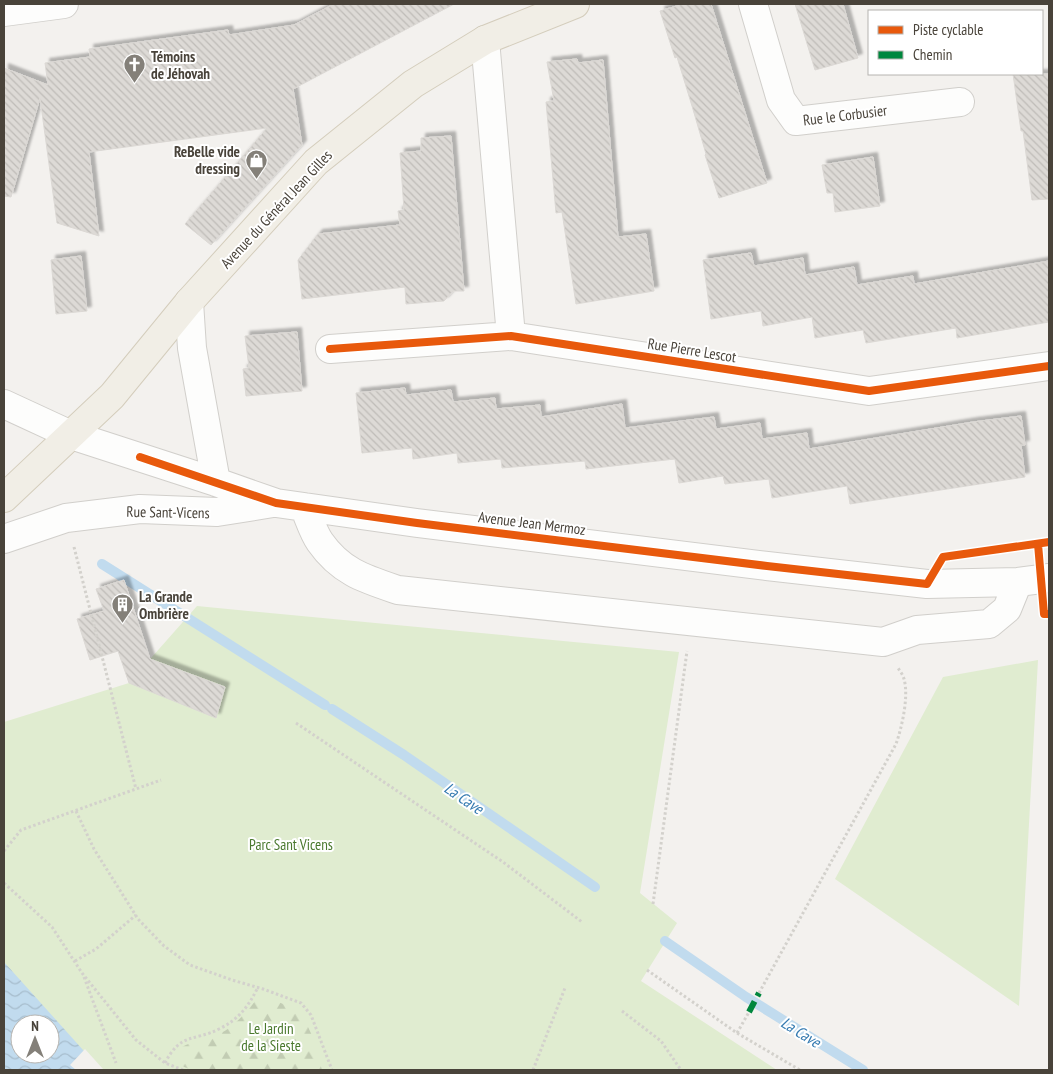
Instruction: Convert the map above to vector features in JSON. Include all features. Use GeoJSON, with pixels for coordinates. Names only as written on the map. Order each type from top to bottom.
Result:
{"type":"FeatureCollection","features":[{"type":"Feature","properties":{"kind":"main road","name":"Avenue du Général Jean Gilles"},"geometry":{"type":"LineString","coordinates":[[71,435],[112,396],[189,302],[316,162],[412,84],[486,40],[575,4]]}},
{"type":"Feature","properties":{"kind":"main road"},"geometry":{"type":"LineString","coordinates":[[4,498],[71,435]]}},
{"type":"Feature","properties":{"kind":"street"},"geometry":{"type":"LineString","coordinates":[[4,12],[64,4]]}},
{"type":"Feature","properties":{"kind":"street","name":"Rue le Corbusier"},"geometry":{"type":"LineString","coordinates":[[753,4],[781,100],[796,121],[960,102]]}},
{"type":"Feature","properties":{"kind":"street"},"geometry":{"type":"LineString","coordinates":[[486,40],[512,336]]}},
{"type":"Feature","properties":{"kind":"street"},"geometry":{"type":"LineString","coordinates":[[189,302],[192,348],[216,482]]}},
{"type":"Feature","properties":{"kind":"street","name":"Rue Pierre Lescot"},"geometry":{"type":"LineString","coordinates":[[330,349],[512,336],[869,391],[1049,366]]}},
{"type":"Feature","properties":{"kind":"street","name":"Avenue Jean Mermoz"},"geometry":{"type":"LineString","coordinates":[[4,404],[71,435],[276,503],[748,564],[927,584],[1018,582],[1049,578]]}},
{"type":"Feature","properties":{"kind":"street","name":"Rue Sant-Vicens"},"geometry":{"type":"LineString","coordinates":[[4,539],[66,518],[140,509],[217,512],[276,503]]}},
{"type":"Feature","properties":{"kind":"street"},"geometry":{"type":"LineString","coordinates":[[304,507],[319,541],[337,562],[361,577],[398,590],[883,642],[917,630],[989,624],[1007,609],[1018,582]]}},
{"type":"Feature","properties":{"kind":"path"},"geometry":{"type":"LineString","coordinates":[[66,518],[136,788]]}},
{"type":"Feature","properties":{"kind":"path"},"geometry":{"type":"LineString","coordinates":[[653,904],[692,621]]}},
{"type":"Feature","properties":{"kind":"path"},"geometry":{"type":"LineString","coordinates":[[759,993],[896,744],[903,724],[904,679],[883,642]]}},
{"type":"Feature","properties":{"kind":"path"},"geometry":{"type":"LineString","coordinates":[[296,723],[503,862],[582,922]]}},
{"type":"Feature","properties":{"kind":"path"},"geometry":{"type":"LineString","coordinates":[[4,851],[21,830],[161,780]]}},
{"type":"Feature","properties":{"kind":"path"},"geometry":{"type":"LineString","coordinates":[[76,811],[94,849],[138,919],[164,946],[190,964],[301,1003],[311,1015],[332,1070]]}},
{"type":"Feature","properties":{"kind":"path"},"geometry":{"type":"LineString","coordinates":[[4,883],[52,927],[82,974],[136,1040],[165,1063],[184,1070]]}},
{"type":"Feature","properties":{"kind":"path"},"geometry":{"type":"LineString","coordinates":[[74,961],[96,949],[136,915]]}},
{"type":"Feature","properties":{"kind":"path"},"geometry":{"type":"LineString","coordinates":[[647,970],[737,1033],[800,1070]]}},
{"type":"Feature","properties":{"kind":"path"},"geometry":{"type":"LineString","coordinates":[[82,974],[116,1063]]}},
{"type":"Feature","properties":{"kind":"path"},"geometry":{"type":"LineString","coordinates":[[165,1063],[171,1051],[178,1043],[229,1024],[250,1004],[258,988]]}},
{"type":"Feature","properties":{"kind":"path"},"geometry":{"type":"LineString","coordinates":[[533,1070],[566,988]]}},
{"type":"Feature","properties":{"kind":"path"},"geometry":{"type":"LineString","coordinates":[[622,1012],[661,1041],[682,1070]]}},
{"type":"Feature","properties":{"kind":"path"},"geometry":{"type":"LineString","coordinates":[[737,1033],[749,1012]]}},
{"type":"Feature","properties":{"kind":"green space","name":"Parc Sant Vicens"},"geometry":{"type":"Polygon","coordinates":[[[197,606],[679,652],[640,893],[677,923],[641,981],[777,1070],[4,1070],[4,722],[129,683],[197,606]]]}},
{"type":"Feature","properties":{"kind":"green space"},"geometry":{"type":"Polygon","coordinates":[[[1038,660],[1019,1006],[835,879],[943,677],[1038,660]]]}},
{"type":"Feature","properties":{"kind":"green space","name":"Le Jardin de la Sieste"},"geometry":{"type":"Polygon","coordinates":[[[259,997],[278,1002],[298,1013],[304,1020],[313,1038],[322,1070],[192,1070],[179,1065],[176,1061],[176,1051],[186,1045],[225,1031],[259,997]]]}},
{"type":"Feature","properties":{"kind":"water"},"geometry":{"type":"Polygon","coordinates":[[[4,962],[51,1014],[10,1014],[10,1064],[60,1064],[60,1024],[101,1070],[4,1070],[4,962]]]}},
{"type":"Feature","properties":{"kind":"pier"},"geometry":{"type":"Polygon","coordinates":[[[85,1049],[103,1070],[76,1070],[70,1065],[85,1049]]]}},
{"type":"Feature","properties":{"kind":"building"},"geometry":{"type":"Polygon","coordinates":[[[334,4],[454,4],[293,89],[302,145],[211,245],[185,224],[267,128],[89,152],[99,236],[57,223],[40,98],[11,197],[4,196],[4,68],[48,85],[45,63],[90,57],[89,49],[228,30],[229,35],[294,25],[334,4]]]}},
{"type":"Feature","properties":{"kind":"building"},"geometry":{"type":"Polygon","coordinates":[[[683,4],[711,4],[767,183],[719,198],[677,57],[675,58],[660,11],[683,4]]]}},
{"type":"Feature","properties":{"kind":"building"},"geometry":{"type":"Polygon","coordinates":[[[795,4],[843,4],[858,58],[815,70],[795,4]]]}},
{"type":"Feature","properties":{"kind":"building"},"geometry":{"type":"Polygon","coordinates":[[[577,59],[578,63],[603,60],[618,237],[646,234],[654,291],[576,304],[562,212],[556,213],[546,102],[554,101],[547,62],[577,59]]]}},
{"type":"Feature","properties":{"kind":"building"},"geometry":{"type":"Polygon","coordinates":[[[1049,74],[1049,199],[1032,200],[1023,131],[1021,131],[1013,75],[1049,74]]]}},
{"type":"Feature","properties":{"kind":"building"},"geometry":{"type":"Polygon","coordinates":[[[451,136],[464,291],[453,291],[444,301],[406,304],[405,287],[302,299],[298,260],[318,234],[400,225],[398,211],[404,210],[400,153],[421,151],[421,138],[451,136]]]}},
{"type":"Feature","properties":{"kind":"building"},"geometry":{"type":"Polygon","coordinates":[[[873,157],[880,206],[835,212],[833,193],[827,193],[822,165],[873,157]]]}},
{"type":"Feature","properties":{"kind":"building"},"geometry":{"type":"Polygon","coordinates":[[[751,253],[754,266],[803,258],[805,275],[854,267],[857,285],[913,276],[914,284],[1049,261],[1049,322],[957,338],[956,328],[866,343],[863,330],[815,338],[812,317],[763,326],[761,311],[711,319],[703,260],[751,253]]]}},
{"type":"Feature","properties":{"kind":"building"},"geometry":{"type":"Polygon","coordinates":[[[81,256],[87,311],[56,314],[51,260],[81,256]]]}},
{"type":"Feature","properties":{"kind":"building"},"geometry":{"type":"Polygon","coordinates":[[[297,332],[302,391],[246,396],[243,369],[249,368],[245,336],[297,332]]]}},
{"type":"Feature","properties":{"kind":"building"},"geometry":{"type":"Polygon","coordinates":[[[405,388],[406,395],[451,390],[453,402],[495,398],[496,409],[540,405],[541,417],[622,404],[625,428],[714,417],[716,429],[760,423],[762,439],[807,433],[809,449],[1021,416],[1025,445],[1021,445],[1025,477],[850,504],[847,486],[772,498],[769,479],[725,484],[723,476],[679,483],[675,459],[586,469],[585,461],[502,468],[501,459],[458,463],[457,453],[413,459],[412,448],[362,453],[356,393],[405,388]]]}},
{"type":"Feature","properties":{"kind":"building","name":"La Grande Ombrière"},"geometry":{"type":"Polygon","coordinates":[[[124,580],[150,659],[225,687],[216,718],[129,683],[118,651],[90,660],[77,619],[104,611],[96,589],[124,580]]]}},
{"type":"Feature","properties":{"kind":"waterway","name":"La Cave"},"geometry":{"type":"LineString","coordinates":[[102,564],[325,705]]}},
{"type":"Feature","properties":{"kind":"waterway","name":"La Cave"},"geometry":{"type":"LineString","coordinates":[[332,709],[404,755],[595,887]]}},
{"type":"Feature","properties":{"kind":"waterway","name":"La Cave"},"geometry":{"type":"LineString","coordinates":[[665,941],[746,997],[863,1070]]}},
{"type":"Feature","properties":{"kind":"marked path"},"geometry":{"type":"LineString","coordinates":[[749,1012],[759,993]]}},
{"type":"Feature","properties":{"kind":"cycle path"},"geometry":{"type":"LineString","coordinates":[[330,349],[511,336],[869,391],[1049,366]]}},
{"type":"Feature","properties":{"kind":"cycle path"},"geometry":{"type":"LineString","coordinates":[[140,457],[276,503],[417,523],[927,584],[943,557],[1049,542]]}},
{"type":"Feature","properties":{"kind":"cycle path"},"geometry":{"type":"LineString","coordinates":[[1038,544],[1044,614],[1049,614]]}},
{"type":"Feature","properties":{"kind":"place","name":"Témoins de Jéhovah"},"geometry":{"type":"Point","coordinates":[135,84]}},
{"type":"Feature","properties":{"kind":"place","name":"ReBelle vide dressing"},"geometry":{"type":"Point","coordinates":[256,179]}},
{"type":"Feature","properties":{"kind":"place","name":"La Grande Ombrière"},"geometry":{"type":"Point","coordinates":[123,624]}}]}
